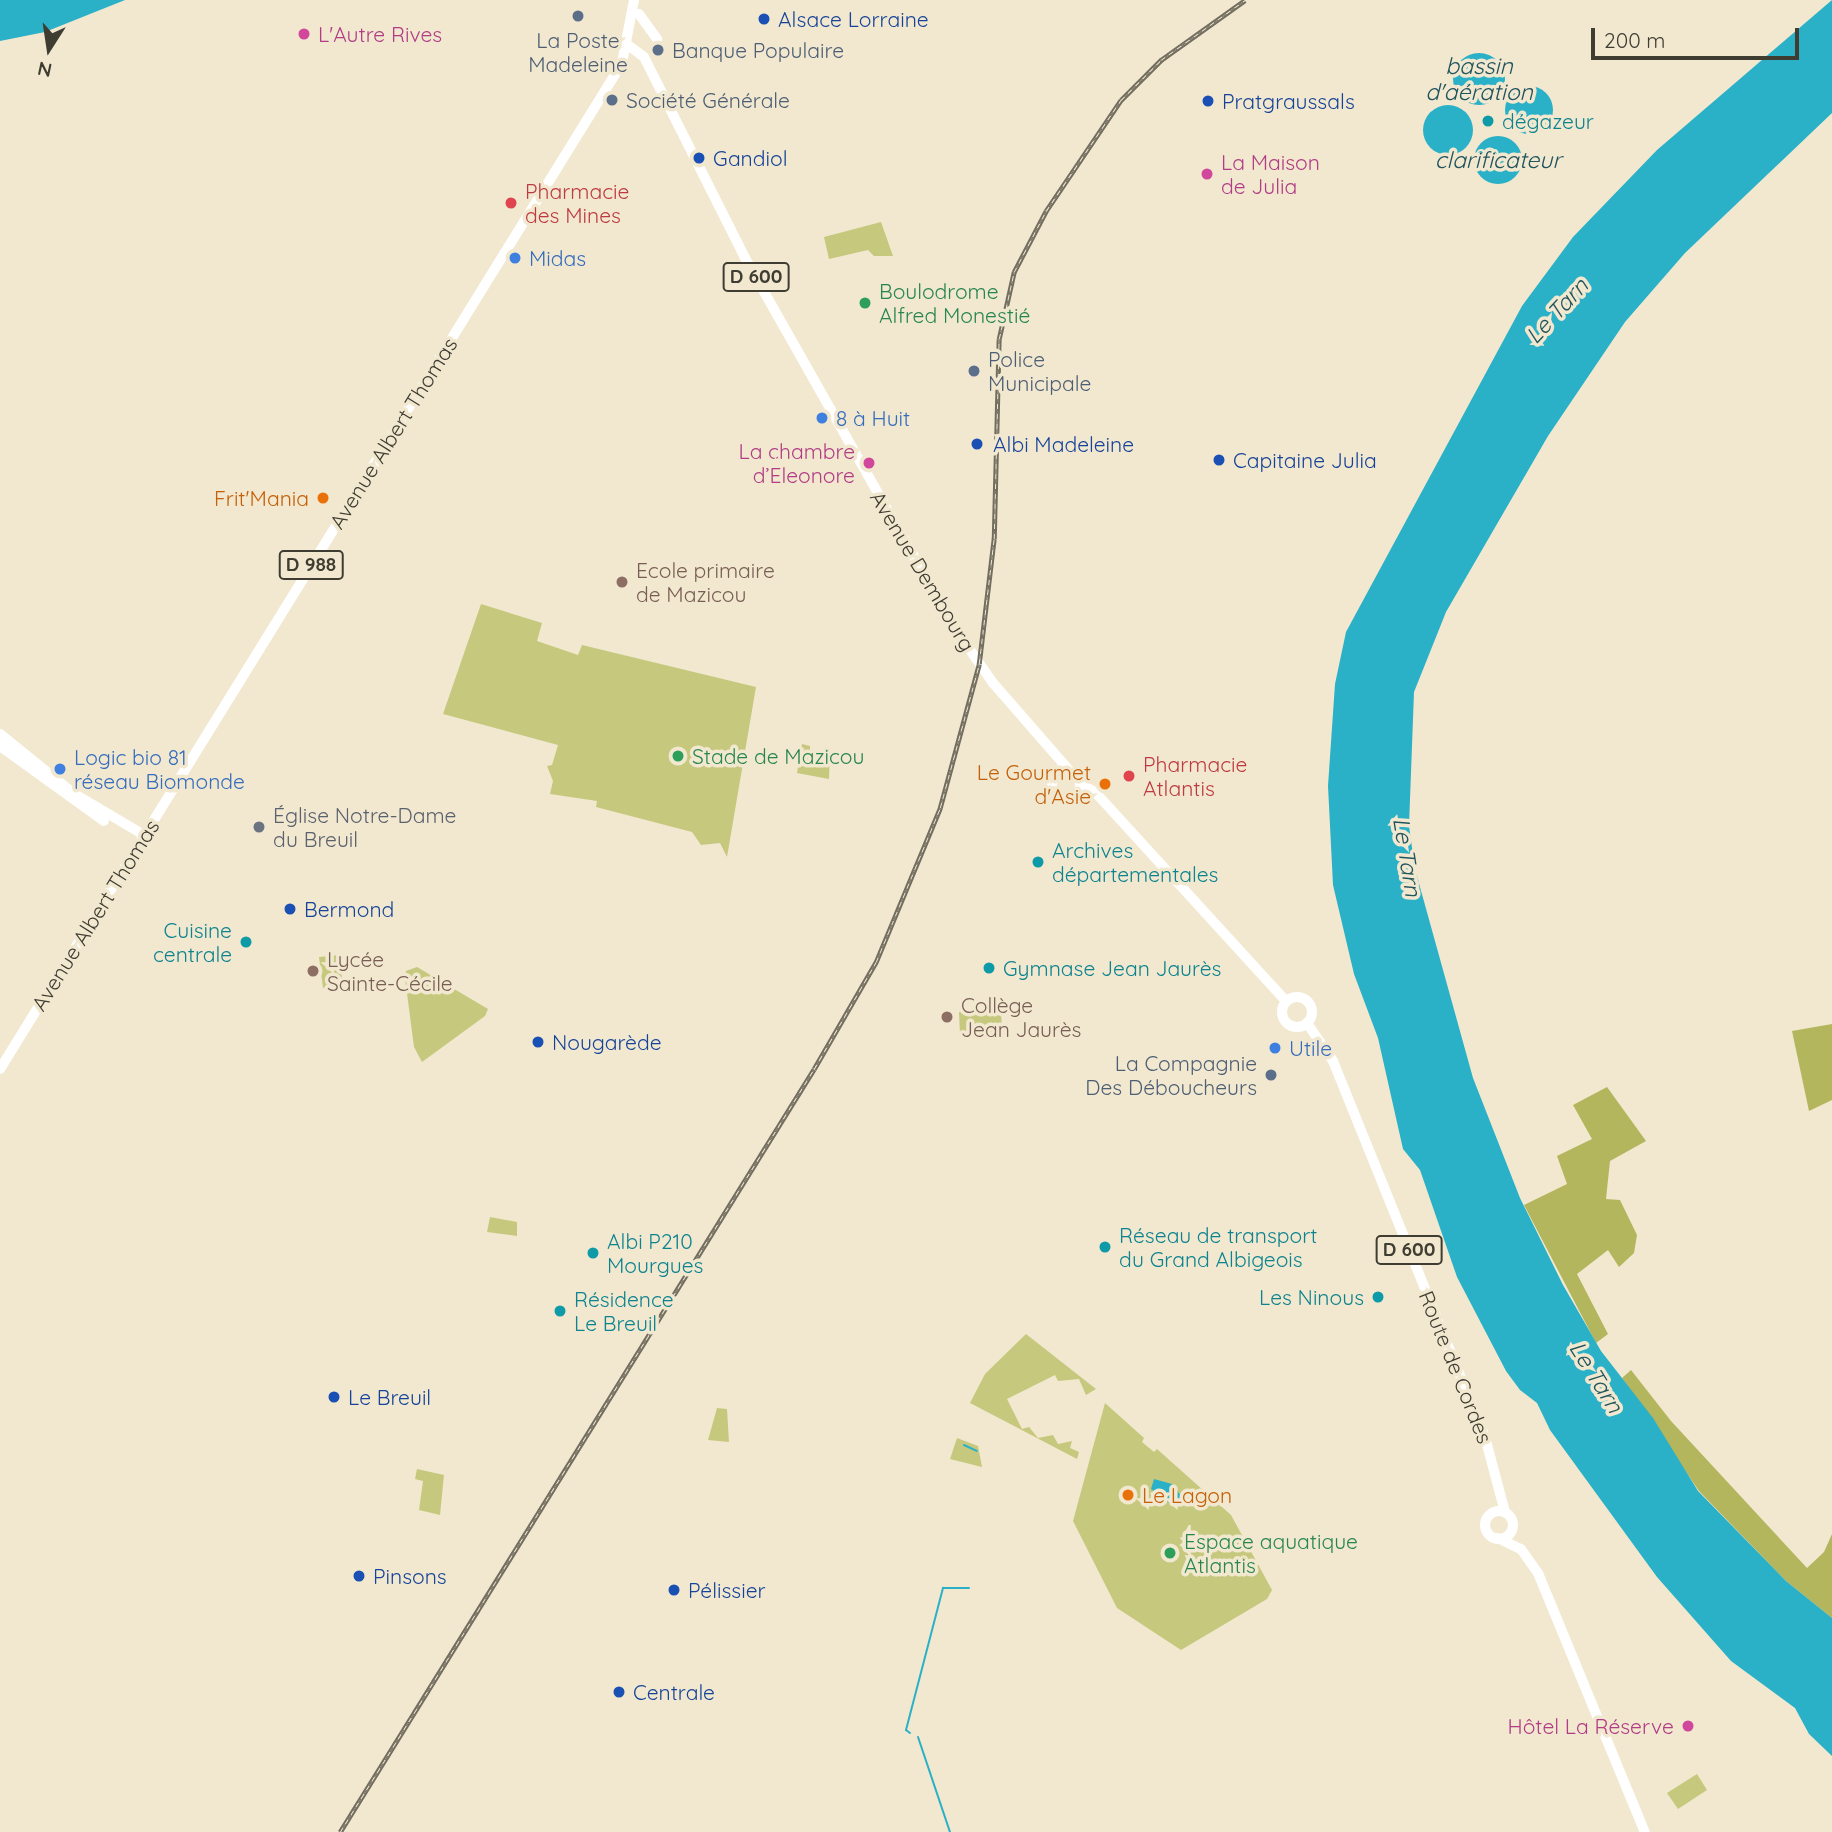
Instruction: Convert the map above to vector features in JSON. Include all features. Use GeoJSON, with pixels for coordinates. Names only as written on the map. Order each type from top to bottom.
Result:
{"type":"FeatureCollection","features":[{"type":"Feature","properties":{"kind":"main road"},"geometry":{"type":"LineString","coordinates":[[628,45],[634,0]]}},
{"type":"Feature","properties":{"kind":"main road"},"geometry":{"type":"LineString","coordinates":[[628,45],[635,37],[640,0]]}},
{"type":"Feature","properties":{"kind":"main road"},"geometry":{"type":"LineString","coordinates":[[639,14],[657,39]]}},
{"type":"Feature","properties":{"kind":"main road","name":"Avenue Dembourg"},"geometry":{"type":"LineString","coordinates":[[628,45],[644,57],[746,258],[952,624],[993,683],[1056,752],[1064,771],[1079,789]]}},
{"type":"Feature","properties":{"kind":"main road","name":"Avenue Albert Thomas"},"geometry":{"type":"LineString","coordinates":[[0,1069],[622,63],[628,45]]}},
{"type":"Feature","properties":{"kind":"main road"},"geometry":{"type":"LineString","coordinates":[[0,734],[73,793],[142,839]]}},
{"type":"Feature","properties":{"kind":"main road"},"geometry":{"type":"LineString","coordinates":[[0,746],[64,795],[142,839]]}},
{"type":"Feature","properties":{"kind":"main road"},"geometry":{"type":"LineString","coordinates":[[1064,771],[1052,781],[1057,796],[1068,799],[1079,789],[1100,800],[1286,1001]]}},
{"type":"Feature","properties":{"kind":"main road"},"geometry":{"type":"LineString","coordinates":[[1300,997],[1308,1002],[1311,1014],[1307,1023],[1299,1026],[1286,1022],[1282,1009],[1286,1001],[1300,997]]}},
{"type":"Feature","properties":{"kind":"main road","name":"Route de Cordes"},"geometry":{"type":"LineString","coordinates":[[1307,1023],[1333,1061],[1485,1437],[1505,1512]]}},
{"type":"Feature","properties":{"kind":"main road"},"geometry":{"type":"LineString","coordinates":[[1498,1484],[1489,1515],[1488,1532],[1518,1547]]}},
{"type":"Feature","properties":{"kind":"main road"},"geometry":{"type":"LineString","coordinates":[[1489,1515],[1505,1512],[1511,1518],[1518,1547],[1538,1573],[1645,1832]]}},
{"type":"Feature","properties":{"kind":"main road"},"geometry":{"type":"LineString","coordinates":[[1498,1538],[1512,1531]]}},
{"type":"Feature","properties":{"kind":"green space"},"geometry":{"type":"Polygon","coordinates":[[[881,222],[893,256],[874,256],[868,250],[829,259],[824,237],[881,222]]]}},
{"type":"Feature","properties":{"kind":"green space"},"geometry":{"type":"Polygon","coordinates":[[[481,604],[542,623],[537,641],[578,655],[582,645],[756,687],[727,857],[720,843],[701,845],[692,832],[596,807],[597,801],[550,794],[553,781],[547,766],[552,765],[558,745],[443,714],[481,604]]]}},
{"type":"Feature","properties":{"kind":"green space"},"geometry":{"type":"Polygon","coordinates":[[[802,744],[810,746],[810,751],[830,749],[829,779],[797,773],[802,744]]]}},
{"type":"Feature","properties":{"kind":"green space"},"geometry":{"type":"Polygon","coordinates":[[[339,955],[343,985],[323,988],[319,957],[339,955]]]}},
{"type":"Feature","properties":{"kind":"green space"},"geometry":{"type":"Polygon","coordinates":[[[417,967],[488,1009],[485,1016],[422,1062],[414,1047],[405,978],[406,971],[417,967]]]}},
{"type":"Feature","properties":{"kind":"green space"},"geometry":{"type":"Polygon","coordinates":[[[1001,1010],[1002,1033],[960,1034],[959,1012],[1001,1010]]]}},
{"type":"Feature","properties":{"kind":"green space"},"geometry":{"type":"Polygon","coordinates":[[[1832,1024],[1832,1100],[1809,1111],[1792,1031],[1832,1024]]]}},
{"type":"Feature","properties":{"kind":"green space"},"geometry":{"type":"Polygon","coordinates":[[[1607,1087],[1646,1141],[1610,1161],[1606,1199],[1620,1200],[1637,1235],[1634,1253],[1619,1267],[1608,1250],[1577,1274],[1608,1334],[1596,1343],[1524,1205],[1567,1184],[1557,1156],[1592,1139],[1573,1105],[1607,1087]]]}},
{"type":"Feature","properties":{"kind":"green space"},"geometry":{"type":"Polygon","coordinates":[[[490,1217],[517,1222],[517,1236],[487,1232],[490,1217]]]}},
{"type":"Feature","properties":{"kind":"green space"},"geometry":{"type":"Polygon","coordinates":[[[1026,1334],[1096,1389],[1086,1395],[1079,1379],[1058,1381],[1055,1375],[1007,1399],[1022,1429],[1029,1427],[1038,1438],[1053,1435],[1058,1444],[1072,1441],[1070,1448],[1079,1452],[1077,1459],[970,1403],[985,1374],[1026,1334]]]}},
{"type":"Feature","properties":{"kind":"green space"},"geometry":{"type":"Polygon","coordinates":[[[1631,1370],[1671,1421],[1807,1568],[1824,1552],[1832,1534],[1832,1618],[1786,1581],[1699,1491],[1622,1378],[1631,1370]]]}},
{"type":"Feature","properties":{"kind":"green space","name":"Espace aquatique Atlantis"},"geometry":{"type":"Polygon","coordinates":[[[1105,1403],[1144,1438],[1142,1442],[1154,1452],[1157,1449],[1231,1515],[1272,1590],[1267,1599],[1181,1650],[1117,1608],[1073,1521],[1105,1403]]]}},
{"type":"Feature","properties":{"kind":"green space"},"geometry":{"type":"Polygon","coordinates":[[[717,1408],[727,1409],[729,1442],[708,1440],[717,1408]]]}},
{"type":"Feature","properties":{"kind":"green space"},"geometry":{"type":"Polygon","coordinates":[[[957,1438],[978,1446],[982,1467],[950,1459],[957,1438]]]}},
{"type":"Feature","properties":{"kind":"green space"},"geometry":{"type":"Polygon","coordinates":[[[417,1469],[444,1475],[440,1515],[419,1510],[423,1481],[415,1479],[417,1469]]]}},
{"type":"Feature","properties":{"kind":"green space"},"geometry":{"type":"Polygon","coordinates":[[[1697,1774],[1707,1790],[1678,1809],[1667,1793],[1697,1774]]]}},
{"type":"Feature","properties":{"kind":"water"},"geometry":{"type":"Polygon","coordinates":[[[0,0],[125,0],[45,32],[0,41],[0,0]]]}},
{"type":"Feature","properties":{"kind":"water","name":"Le Tarn"},"geometry":{"type":"Polygon","coordinates":[[[1832,0],[1832,113],[1685,253],[1625,322],[1548,436],[1446,612],[1414,692],[1409,826],[1415,869],[1473,1078],[1520,1198],[1563,1285],[1601,1351],[1653,1418],[1698,1491],[1786,1581],[1832,1618],[1832,1756],[1809,1734],[1795,1708],[1731,1661],[1657,1577],[1550,1430],[1537,1403],[1520,1390],[1506,1371],[1457,1277],[1420,1170],[1403,1149],[1378,1038],[1354,974],[1333,885],[1328,786],[1335,684],[1346,632],[1522,306],[1573,237],[1657,150],[1832,0]]]}},
{"type":"Feature","properties":{"kind":"water","name":"bassin d'aération"},"geometry":{"type":"Polygon","coordinates":[[[1479,53],[1489,55],[1497,61],[1503,69],[1503,89],[1497,97],[1489,103],[1479,105],[1469,103],[1461,97],[1455,89],[1453,79],[1455,69],[1461,61],[1469,55],[1479,53]]]}},
{"type":"Feature","properties":{"kind":"water","name":"clarificateur"},"geometry":{"type":"Polygon","coordinates":[[[1529,86],[1546,93],[1553,110],[1546,127],[1529,134],[1512,127],[1505,110],[1512,93],[1529,86]]]}},
{"type":"Feature","properties":{"kind":"water","name":"bassin d'aération"},"geometry":{"type":"Polygon","coordinates":[[[1448,105],[1466,112],[1473,130],[1466,148],[1448,155],[1430,148],[1423,130],[1430,112],[1448,105]]]}},
{"type":"Feature","properties":{"kind":"water","name":"clarificateur"},"geometry":{"type":"Polygon","coordinates":[[[1498,136],[1515,143],[1522,160],[1515,177],[1498,184],[1481,177],[1474,160],[1481,143],[1498,136]]]}},
{"type":"Feature","properties":{"kind":"water"},"geometry":{"type":"Polygon","coordinates":[[[1154,1479],[1172,1484],[1182,1497],[1180,1504],[1172,1505],[1151,1489],[1154,1479]]]}},
{"type":"Feature","properties":{"kind":"waterway"},"geometry":{"type":"LineString","coordinates":[[964,1445],[977,1451]]}},
{"type":"Feature","properties":{"kind":"waterway"},"geometry":{"type":"LineString","coordinates":[[910,1733],[906,1730],[943,1588],[969,1588]]}},
{"type":"Feature","properties":{"kind":"waterway"},"geometry":{"type":"LineString","coordinates":[[918,1737],[950,1832]]}},
{"type":"Feature","properties":{"kind":"railway"},"geometry":{"type":"LineString","coordinates":[[340,1832],[814,1069],[876,962],[940,808],[979,664],[994,539],[999,339],[1014,272],[1046,211],[1121,100],[1161,60],[1245,0]]}},
{"type":"Feature","properties":{"kind":"place","name":"La Poste Madeleine"},"geometry":{"type":"Point","coordinates":[578,16]}},
{"type":"Feature","properties":{"kind":"place","name":"Alsace Lorraine"},"geometry":{"type":"Point","coordinates":[764,19]}},
{"type":"Feature","properties":{"kind":"place","name":"L'Autre Rives"},"geometry":{"type":"Point","coordinates":[304,34]}},
{"type":"Feature","properties":{"kind":"place","name":"Banque Populaire"},"geometry":{"type":"Point","coordinates":[658,50]}},
{"type":"Feature","properties":{"kind":"place","name":"Société Générale"},"geometry":{"type":"Point","coordinates":[612,100]}},
{"type":"Feature","properties":{"kind":"place","name":"Pratgraussals"},"geometry":{"type":"Point","coordinates":[1208,101]}},
{"type":"Feature","properties":{"kind":"place","name":"dégazeur"},"geometry":{"type":"Point","coordinates":[1488,121]}},
{"type":"Feature","properties":{"kind":"place","name":"Gandiol"},"geometry":{"type":"Point","coordinates":[699,158]}},
{"type":"Feature","properties":{"kind":"place","name":"La Maison de Julia"},"geometry":{"type":"Point","coordinates":[1207,174]}},
{"type":"Feature","properties":{"kind":"place","name":"Pharmacie des Mines"},"geometry":{"type":"Point","coordinates":[511,203]}},
{"type":"Feature","properties":{"kind":"place","name":"Midas"},"geometry":{"type":"Point","coordinates":[515,258]}},
{"type":"Feature","properties":{"kind":"place","name":"Boulodrome Alfred Monestié"},"geometry":{"type":"Point","coordinates":[865,303]}},
{"type":"Feature","properties":{"kind":"place","name":"Police Municipale"},"geometry":{"type":"Point","coordinates":[974,371]}},
{"type":"Feature","properties":{"kind":"place","name":"8 à Huit"},"geometry":{"type":"Point","coordinates":[822,418]}},
{"type":"Feature","properties":{"kind":"place","name":"Albi Madeleine"},"geometry":{"type":"Point","coordinates":[977,444]}},
{"type":"Feature","properties":{"kind":"place","name":"Capitaine Julia"},"geometry":{"type":"Point","coordinates":[1219,460]}},
{"type":"Feature","properties":{"kind":"place","name":"La chambre d’Eleonore"},"geometry":{"type":"Point","coordinates":[869,463]}},
{"type":"Feature","properties":{"kind":"place","name":"Frit'Mania"},"geometry":{"type":"Point","coordinates":[323,498]}},
{"type":"Feature","properties":{"kind":"place","name":"Ecole primaire de Mazicou"},"geometry":{"type":"Point","coordinates":[622,582]}},
{"type":"Feature","properties":{"kind":"place","name":"Stade de Mazicou"},"geometry":{"type":"Point","coordinates":[678,756]}},
{"type":"Feature","properties":{"kind":"place","name":"Logic bio 81 réseau Biomonde"},"geometry":{"type":"Point","coordinates":[60,769]}},
{"type":"Feature","properties":{"kind":"place","name":"Pharmacie Atlantis"},"geometry":{"type":"Point","coordinates":[1129,776]}},
{"type":"Feature","properties":{"kind":"place","name":"Le Gourmet d'Asie"},"geometry":{"type":"Point","coordinates":[1105,784]}},
{"type":"Feature","properties":{"kind":"place","name":"Église Notre-Dame du Breuil"},"geometry":{"type":"Point","coordinates":[259,827]}},
{"type":"Feature","properties":{"kind":"place","name":"Archives départementales"},"geometry":{"type":"Point","coordinates":[1038,862]}},
{"type":"Feature","properties":{"kind":"place","name":"Bermond"},"geometry":{"type":"Point","coordinates":[290,909]}},
{"type":"Feature","properties":{"kind":"place","name":"Cuisine centrale"},"geometry":{"type":"Point","coordinates":[246,942]}},
{"type":"Feature","properties":{"kind":"place","name":"Gymnase Jean Jaurès"},"geometry":{"type":"Point","coordinates":[989,968]}},
{"type":"Feature","properties":{"kind":"place","name":"Lycée Sainte-Cécile"},"geometry":{"type":"Point","coordinates":[313,971]}},
{"type":"Feature","properties":{"kind":"place","name":"Collège Jean Jaurès"},"geometry":{"type":"Point","coordinates":[947,1017]}},
{"type":"Feature","properties":{"kind":"place","name":"Nougarède"},"geometry":{"type":"Point","coordinates":[538,1042]}},
{"type":"Feature","properties":{"kind":"place","name":"Utile"},"geometry":{"type":"Point","coordinates":[1275,1048]}},
{"type":"Feature","properties":{"kind":"place","name":"La Compagnie Des Déboucheurs"},"geometry":{"type":"Point","coordinates":[1271,1075]}},
{"type":"Feature","properties":{"kind":"place","name":"Réseau de transport du Grand Albigeois"},"geometry":{"type":"Point","coordinates":[1105,1247]}},
{"type":"Feature","properties":{"kind":"place","name":"Albi P210 Mourgues"},"geometry":{"type":"Point","coordinates":[593,1253]}},
{"type":"Feature","properties":{"kind":"place","name":"Les Ninous"},"geometry":{"type":"Point","coordinates":[1378,1297]}},
{"type":"Feature","properties":{"kind":"place","name":"Résidence Le Breuil"},"geometry":{"type":"Point","coordinates":[560,1311]}},
{"type":"Feature","properties":{"kind":"place","name":"Le Breuil"},"geometry":{"type":"Point","coordinates":[334,1397]}},
{"type":"Feature","properties":{"kind":"place","name":"Le Lagon"},"geometry":{"type":"Point","coordinates":[1128,1495]}},
{"type":"Feature","properties":{"kind":"place","name":"Espace aquatique Atlantis"},"geometry":{"type":"Point","coordinates":[1170,1553]}},
{"type":"Feature","properties":{"kind":"place","name":"Pinsons"},"geometry":{"type":"Point","coordinates":[359,1576]}},
{"type":"Feature","properties":{"kind":"place","name":"Pélissier"},"geometry":{"type":"Point","coordinates":[674,1590]}},
{"type":"Feature","properties":{"kind":"place","name":"Centrale"},"geometry":{"type":"Point","coordinates":[619,1692]}},
{"type":"Feature","properties":{"kind":"place","name":"Hôtel La Réserve"},"geometry":{"type":"Point","coordinates":[1688,1726]}}]}
